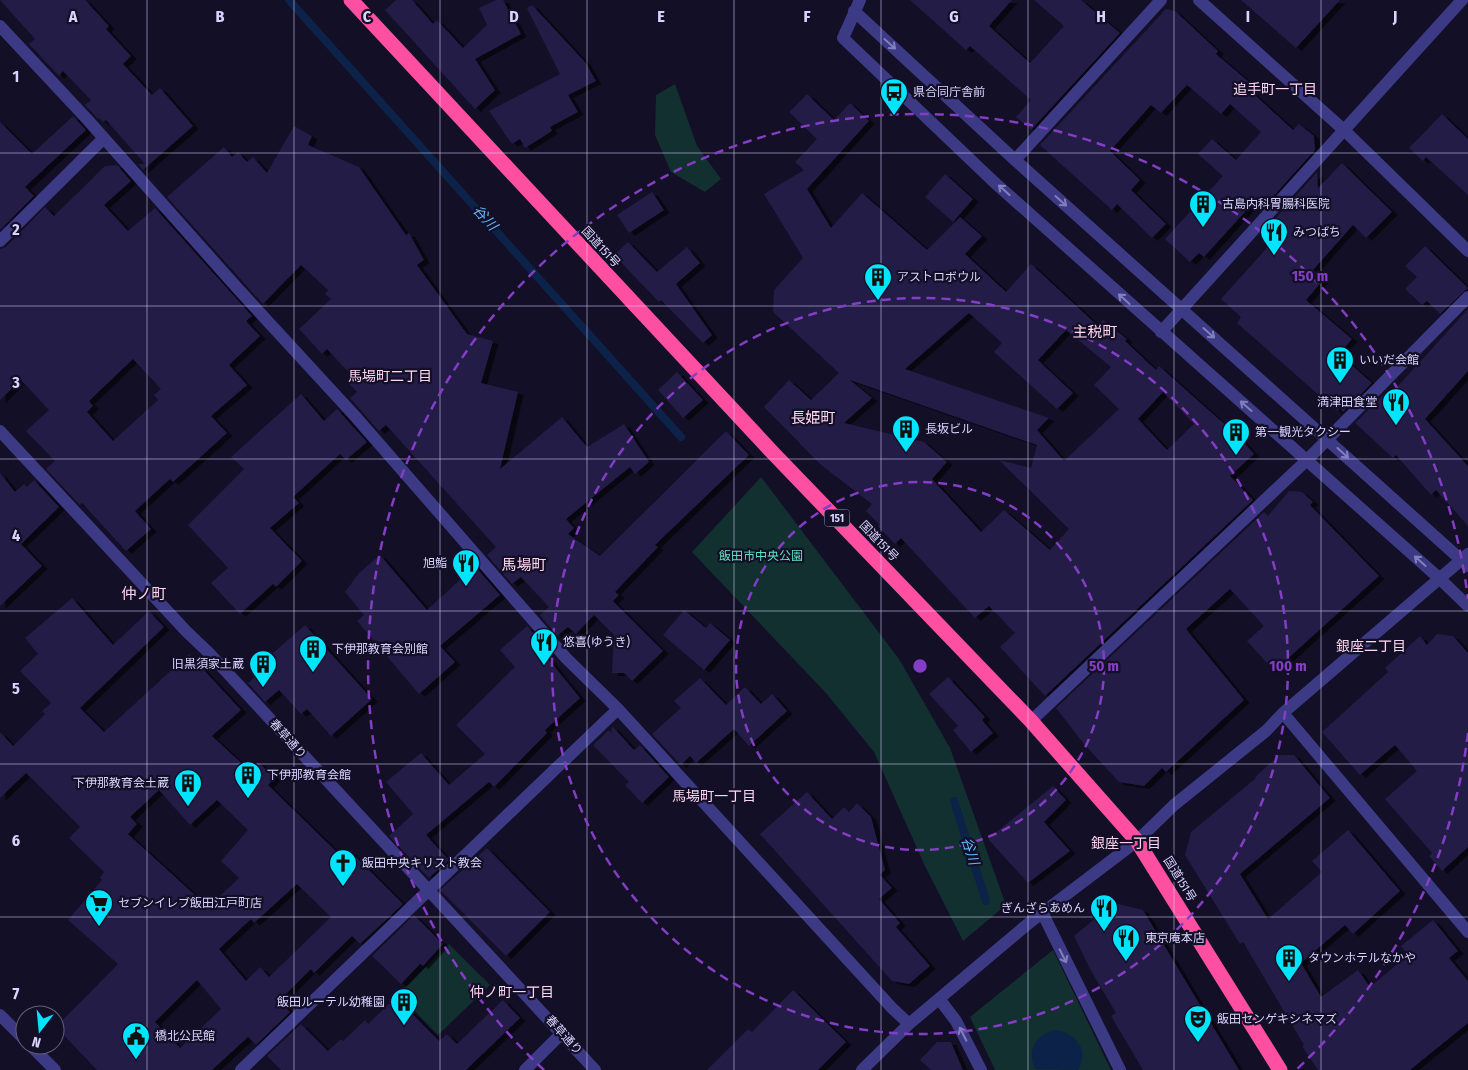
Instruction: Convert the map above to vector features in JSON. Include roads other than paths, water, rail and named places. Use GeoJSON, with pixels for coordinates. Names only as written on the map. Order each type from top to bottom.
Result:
{"type":"FeatureCollection","features":[{"type":"Feature","properties":{"kind":"highway","name":"国道151号"},"geometry":{"type":"LineString","coordinates":[[352,0],[761,440],[1031,721],[1137,841],[1280,1070]]}},
{"type":"Feature","properties":{"kind":"street"},"geometry":{"type":"LineString","coordinates":[[1015,160],[1162,0]]}},
{"type":"Feature","properties":{"kind":"street"},"geometry":{"type":"LineString","coordinates":[[1199,0],[1345,131],[1468,251]]}},
{"type":"Feature","properties":{"kind":"street"},"geometry":{"type":"LineString","coordinates":[[1161,332],[1462,0]]}},
{"type":"Feature","properties":{"kind":"street"},"geometry":{"type":"LineString","coordinates":[[862,1070],[910,1024],[1042,912],[1137,841],[1174,805],[1266,731],[1283,713],[1439,578],[1466,560],[1015,160],[857,6],[843,38],[994,182],[1439,578],[1468,606]]}},
{"type":"Feature","properties":{"kind":"street"},"geometry":{"type":"LineString","coordinates":[[0,26],[104,138],[239,290],[354,415],[566,658],[618,709],[885,1001],[910,1024]]}},
{"type":"Feature","properties":{"kind":"street"},"geometry":{"type":"LineString","coordinates":[[0,241],[104,138]]}},
{"type":"Feature","properties":{"kind":"street"},"geometry":{"type":"LineString","coordinates":[[1031,721],[1307,460],[1468,297]]}},
{"type":"Feature","properties":{"kind":"street","name":"春草通り"},"geometry":{"type":"LineString","coordinates":[[0,431],[428,888],[595,1070]]}},
{"type":"Feature","properties":{"kind":"street"},"geometry":{"type":"LineString","coordinates":[[241,1070],[428,888],[618,709]]}},
{"type":"Feature","properties":{"kind":"street"},"geometry":{"type":"LineString","coordinates":[[1283,713],[1468,932]]}},
{"type":"Feature","properties":{"kind":"street"},"geometry":{"type":"LineString","coordinates":[[1042,912],[1120,1070]]}},
{"type":"Feature","properties":{"kind":"street"},"geometry":{"type":"LineString","coordinates":[[940,1000],[956,1021],[981,1070]]}},
{"type":"Feature","properties":{"kind":"street"},"geometry":{"type":"LineString","coordinates":[[0,1015],[15,1030]]}},
{"type":"Feature","properties":{"kind":"street"},"geometry":{"type":"LineString","coordinates":[[525,1070],[562,1033]]}},
{"type":"Feature","properties":{"kind":"street"},"geometry":{"type":"LineString","coordinates":[[40,1055],[55,1070]]}},
{"type":"Feature","properties":{"kind":"water"},"geometry":{"type":"Polygon","coordinates":[[[1055,1030],[1068,1034],[1078,1043],[1083,1056],[1078,1070],[1035,1069],[1032,1056],[1034,1044],[1048,1032],[1055,1030]]]}},
{"type":"Feature","properties":{"kind":"waterway","name":"谷川"},"geometry":{"type":"LineString","coordinates":[[289,0],[681,437]]}},
{"type":"Feature","properties":{"kind":"waterway","name":"谷川"},"geometry":{"type":"LineString","coordinates":[[954,801],[986,901]]}},
{"type":"Feature","properties":{"kind":"place","name":"県合同庁舎前"},"geometry":{"type":"Point","coordinates":[894,116]}},
{"type":"Feature","properties":{"kind":"place","name":"古島内科胃腸科医院"},"geometry":{"type":"Point","coordinates":[1203,228]}},
{"type":"Feature","properties":{"kind":"place","name":"みつばち"},"geometry":{"type":"Point","coordinates":[1274,256]}},
{"type":"Feature","properties":{"kind":"place","name":"アストロボウル"},"geometry":{"type":"Point","coordinates":[878,301]}},
{"type":"Feature","properties":{"kind":"place","name":"いいだ会館"},"geometry":{"type":"Point","coordinates":[1340,384]}},
{"type":"Feature","properties":{"kind":"place","name":"満津田食堂"},"geometry":{"type":"Point","coordinates":[1396,426]}},
{"type":"Feature","properties":{"kind":"place","name":"長坂ビル"},"geometry":{"type":"Point","coordinates":[906,453]}},
{"type":"Feature","properties":{"kind":"place","name":"第一観光タクシー"},"geometry":{"type":"Point","coordinates":[1236,456]}},
{"type":"Feature","properties":{"kind":"place","name":"旭鮨"},"geometry":{"type":"Point","coordinates":[466,587]}},
{"type":"Feature","properties":{"kind":"place","name":"悠喜(ゆうき)"},"geometry":{"type":"Point","coordinates":[544,666]}},
{"type":"Feature","properties":{"kind":"place","name":"下伊那教育会別館"},"geometry":{"type":"Point","coordinates":[313,673]}},
{"type":"Feature","properties":{"kind":"place","name":"旧黒須家土蔵"},"geometry":{"type":"Point","coordinates":[263,688]}},
{"type":"Feature","properties":{"kind":"place","name":"下伊那教育会館"},"geometry":{"type":"Point","coordinates":[248,799]}},
{"type":"Feature","properties":{"kind":"place","name":"下伊那教育会土蔵"},"geometry":{"type":"Point","coordinates":[188,807]}},
{"type":"Feature","properties":{"kind":"place","name":"飯田中央キリスト教会"},"geometry":{"type":"Point","coordinates":[343,887]}},
{"type":"Feature","properties":{"kind":"place","name":"セブンイレブ飯田江戸町店"},"geometry":{"type":"Point","coordinates":[99,927]}},
{"type":"Feature","properties":{"kind":"place","name":"ぎんざらあめん"},"geometry":{"type":"Point","coordinates":[1104,932]}},
{"type":"Feature","properties":{"kind":"place","name":"東京庵本店"},"geometry":{"type":"Point","coordinates":[1126,962]}},
{"type":"Feature","properties":{"kind":"place","name":"タウンホテルなかや"},"geometry":{"type":"Point","coordinates":[1289,982]}},
{"type":"Feature","properties":{"kind":"place","name":"飯田ルーテル幼稚園"},"geometry":{"type":"Point","coordinates":[404,1026]}},
{"type":"Feature","properties":{"kind":"place","name":"飯田センゲキシネマズ"},"geometry":{"type":"Point","coordinates":[1198,1043]}},
{"type":"Feature","properties":{"kind":"place","name":"橋北公民館"},"geometry":{"type":"Point","coordinates":[136,1060]}},
{"type":"Feature","properties":{"kind":"district","name":"追手町一丁目"},"geometry":{"type":"Point","coordinates":[1275,89]}},
{"type":"Feature","properties":{"kind":"district","name":"主税町"},"geometry":{"type":"Point","coordinates":[1095,332]}},
{"type":"Feature","properties":{"kind":"district","name":"馬場町二丁目"},"geometry":{"type":"Point","coordinates":[390,376]}},
{"type":"Feature","properties":{"kind":"district","name":"長姫町"},"geometry":{"type":"Point","coordinates":[813,418]}},
{"type":"Feature","properties":{"kind":"district","name":"馬場町"},"geometry":{"type":"Point","coordinates":[524,565]}},
{"type":"Feature","properties":{"kind":"district","name":"仲ノ町"},"geometry":{"type":"Point","coordinates":[144,594]}},
{"type":"Feature","properties":{"kind":"district","name":"銀座二丁目"},"geometry":{"type":"Point","coordinates":[1371,646]}},
{"type":"Feature","properties":{"kind":"district","name":"馬場町一丁目"},"geometry":{"type":"Point","coordinates":[714,796]}},
{"type":"Feature","properties":{"kind":"district","name":"銀座一丁目"},"geometry":{"type":"Point","coordinates":[1126,843]}},
{"type":"Feature","properties":{"kind":"district","name":"仲ノ町一丁目"},"geometry":{"type":"Point","coordinates":[512,992]}},
{"type":"Feature","properties":{"kind":"park label","name":"飯田市中央公園"},"geometry":{"type":"Point","coordinates":[761,556]}}]}
